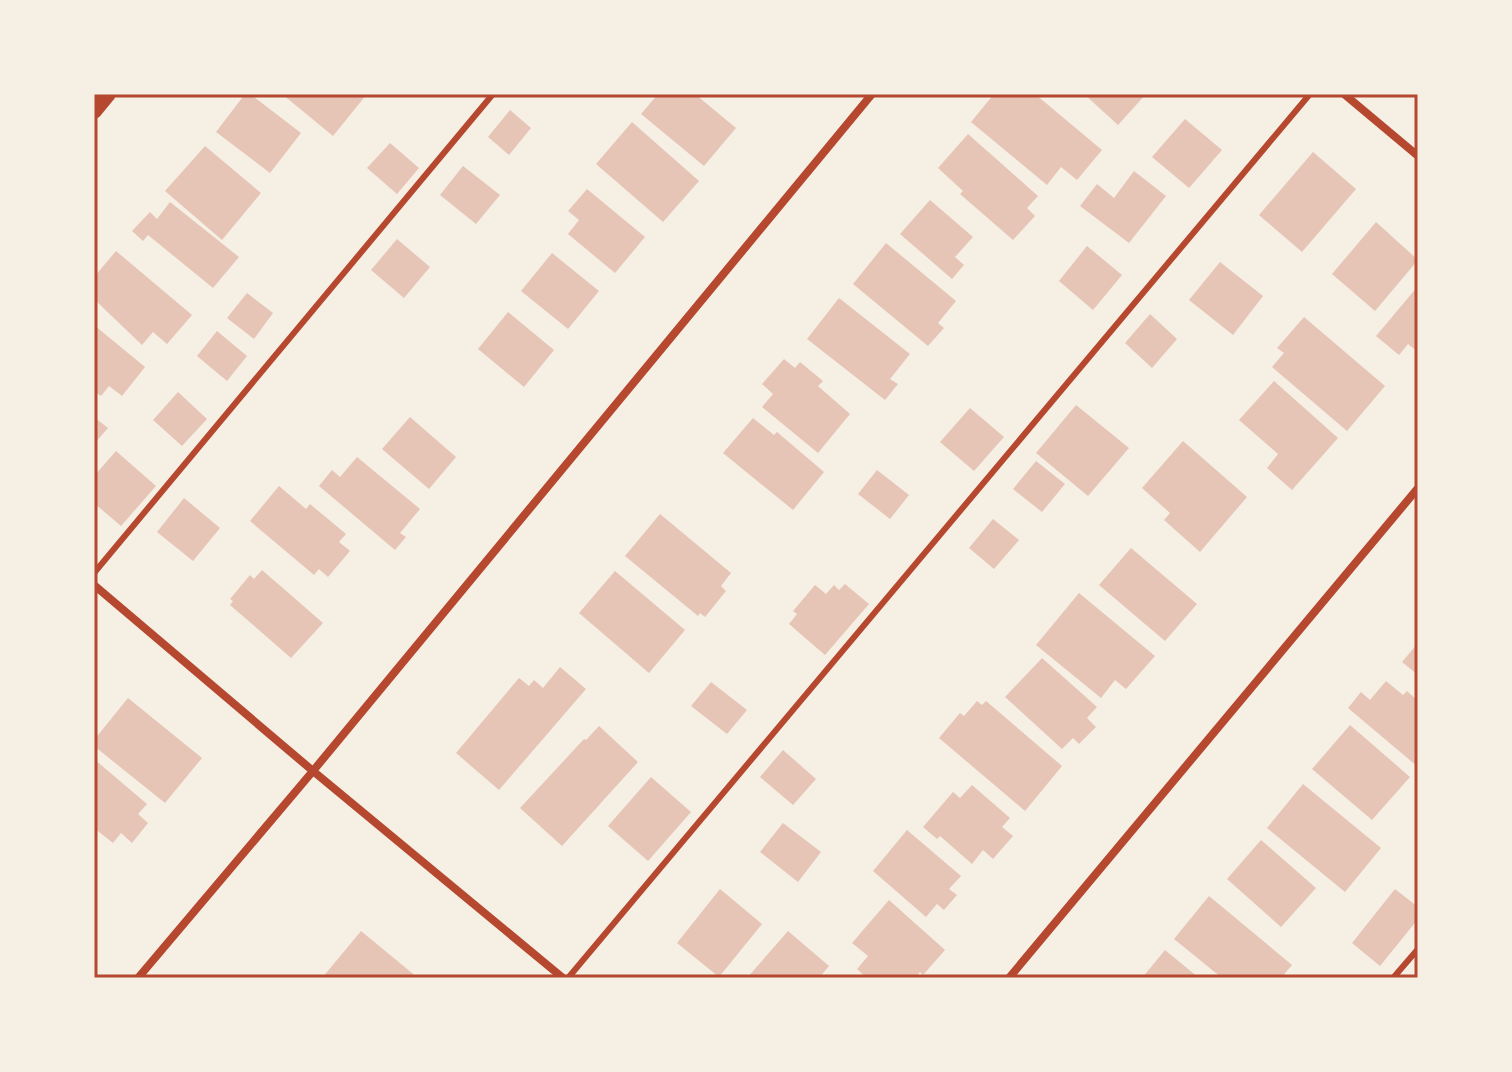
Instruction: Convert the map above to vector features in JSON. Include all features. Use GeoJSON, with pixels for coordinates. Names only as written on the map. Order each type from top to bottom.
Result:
{"type":"FeatureCollection","features":[{"type":"Feature","properties":{"kind":"main road"},"geometry":{"type":"LineString","coordinates":[[94,111],[108,94]]}},
{"type":"Feature","properties":{"kind":"street"},"geometry":{"type":"LineString","coordinates":[[138,978],[313,771],[872,94]]}},
{"type":"Feature","properties":{"kind":"street"},"geometry":{"type":"LineString","coordinates":[[1344,94],[1418,156]]}},
{"type":"Feature","properties":{"kind":"street"},"geometry":{"type":"LineString","coordinates":[[1009,978],[1418,488]]}},
{"type":"Feature","properties":{"kind":"street"},"geometry":{"type":"LineString","coordinates":[[94,585],[313,771],[565,978]]}},
{"type":"Feature","properties":{"kind":"lane"},"geometry":{"type":"LineString","coordinates":[[94,573],[493,94]]}},
{"type":"Feature","properties":{"kind":"lane"},"geometry":{"type":"LineString","coordinates":[[565,978],[1310,94]]}},
{"type":"Feature","properties":{"kind":"lane"},"geometry":{"type":"LineString","coordinates":[[1393,978],[1418,949]]}},
{"type":"Feature","properties":{"kind":"building"},"geometry":{"type":"Polygon","coordinates":[[[245,94],[250,94],[301,133],[270,173],[216,132],[245,94]]]}},
{"type":"Feature","properties":{"kind":"building"},"geometry":{"type":"Polygon","coordinates":[[[282,94],[367,94],[333,136],[282,94]]]}},
{"type":"Feature","properties":{"kind":"building"},"geometry":{"type":"Polygon","coordinates":[[[658,94],[695,94],[736,128],[704,166],[641,114],[658,94]]]}},
{"type":"Feature","properties":{"kind":"building"},"geometry":{"type":"Polygon","coordinates":[[[994,94],[1035,94],[1102,150],[1077,180],[1061,167],[1047,185],[971,122],[994,94]]]}},
{"type":"Feature","properties":{"kind":"building"},"geometry":{"type":"Polygon","coordinates":[[[1084,94],[1146,94],[1118,125],[1084,94]]]}},
{"type":"Feature","properties":{"kind":"building"},"geometry":{"type":"Polygon","coordinates":[[[510,110],[531,128],[509,155],[488,137],[510,110]]]}},
{"type":"Feature","properties":{"kind":"building"},"geometry":{"type":"Polygon","coordinates":[[[1185,119],[1222,150],[1189,188],[1152,157],[1185,119]]]}},
{"type":"Feature","properties":{"kind":"building"},"geometry":{"type":"Polygon","coordinates":[[[632,122],[699,181],[663,222],[596,164],[632,122]]]}},
{"type":"Feature","properties":{"kind":"building"},"geometry":{"type":"Polygon","coordinates":[[[968,134],[1038,196],[1027,208],[1035,216],[1013,240],[960,194],[963,191],[938,168],[968,134]]]}},
{"type":"Feature","properties":{"kind":"building"},"geometry":{"type":"Polygon","coordinates":[[[390,143],[419,168],[397,194],[367,168],[390,143]]]}},
{"type":"Feature","properties":{"kind":"building"},"geometry":{"type":"Polygon","coordinates":[[[205,146],[261,193],[222,240],[165,191],[205,146]]]}},
{"type":"Feature","properties":{"kind":"building"},"geometry":{"type":"Polygon","coordinates":[[[1313,152],[1356,189],[1302,252],[1259,215],[1313,152]]]}},
{"type":"Feature","properties":{"kind":"building"},"geometry":{"type":"Polygon","coordinates":[[[463,166],[500,195],[476,224],[440,195],[463,166]]]}},
{"type":"Feature","properties":{"kind":"building"},"geometry":{"type":"Polygon","coordinates":[[[1134,171],[1166,196],[1129,243],[1080,206],[1097,184],[1114,198],[1134,171]]]}},
{"type":"Feature","properties":{"kind":"building"},"geometry":{"type":"Polygon","coordinates":[[[587,189],[645,237],[615,273],[568,234],[579,220],[568,211],[587,189]]]}},
{"type":"Feature","properties":{"kind":"building"},"geometry":{"type":"Polygon","coordinates":[[[930,200],[973,237],[955,257],[964,265],[952,279],[900,234],[930,200]]]}},
{"type":"Feature","properties":{"kind":"building"},"geometry":{"type":"Polygon","coordinates":[[[170,202],[239,257],[213,288],[148,235],[143,241],[132,231],[150,212],[157,219],[170,202]]]}},
{"type":"Feature","properties":{"kind":"building"},"geometry":{"type":"Polygon","coordinates":[[[1376,222],[1418,260],[1375,311],[1332,274],[1376,222]]]}},
{"type":"Feature","properties":{"kind":"building"},"geometry":{"type":"Polygon","coordinates":[[[397,239],[430,267],[404,298],[371,270],[397,239]]]}},
{"type":"Feature","properties":{"kind":"building"},"geometry":{"type":"Polygon","coordinates":[[[886,243],[956,301],[938,323],[944,328],[928,346],[853,284],[886,243]]]}},
{"type":"Feature","properties":{"kind":"building"},"geometry":{"type":"Polygon","coordinates":[[[1087,246],[1122,275],[1093,310],[1059,281],[1087,246]]]}},
{"type":"Feature","properties":{"kind":"building"},"geometry":{"type":"Polygon","coordinates":[[[116,251],[192,315],[167,344],[153,332],[142,345],[94,299],[94,277],[116,251]]]}},
{"type":"Feature","properties":{"kind":"building"},"geometry":{"type":"Polygon","coordinates":[[[552,253],[599,291],[568,329],[521,291],[552,253]]]}},
{"type":"Feature","properties":{"kind":"building"},"geometry":{"type":"Polygon","coordinates":[[[1220,262],[1263,296],[1233,335],[1189,300],[1220,262]]]}},
{"type":"Feature","properties":{"kind":"building"},"geometry":{"type":"Polygon","coordinates":[[[1418,286],[1418,352],[1408,344],[1399,355],[1376,336],[1418,286]]]}},
{"type":"Feature","properties":{"kind":"building"},"geometry":{"type":"Polygon","coordinates":[[[247,293],[273,313],[254,339],[227,318],[247,293]]]}},
{"type":"Feature","properties":{"kind":"building"},"geometry":{"type":"Polygon","coordinates":[[[839,298],[910,354],[890,379],[898,384],[885,400],[807,339],[839,298]]]}},
{"type":"Feature","properties":{"kind":"building"},"geometry":{"type":"Polygon","coordinates":[[[508,312],[554,350],[524,387],[478,349],[508,312]]]}},
{"type":"Feature","properties":{"kind":"building"},"geometry":{"type":"Polygon","coordinates":[[[1150,314],[1177,339],[1152,368],[1125,343],[1150,314]]]}},
{"type":"Feature","properties":{"kind":"building"},"geometry":{"type":"Polygon","coordinates":[[[1304,317],[1385,386],[1347,431],[1272,367],[1284,353],[1277,348],[1304,317]]]}},
{"type":"Feature","properties":{"kind":"building"},"geometry":{"type":"Polygon","coordinates":[[[94,325],[145,367],[122,396],[109,386],[101,396],[94,391],[94,325]]]}},
{"type":"Feature","properties":{"kind":"building"},"geometry":{"type":"Polygon","coordinates":[[[217,331],[247,356],[227,381],[197,356],[217,331]]]}},
{"type":"Feature","properties":{"kind":"building"},"geometry":{"type":"Polygon","coordinates":[[[784,359],[795,368],[800,362],[823,381],[818,386],[850,414],[818,453],[762,407],[773,394],[762,384],[784,359]]]}},
{"type":"Feature","properties":{"kind":"building"},"geometry":{"type":"Polygon","coordinates":[[[1274,381],[1338,438],[1292,490],[1267,468],[1278,454],[1239,420],[1274,381]]]}},
{"type":"Feature","properties":{"kind":"building"},"geometry":{"type":"Polygon","coordinates":[[[178,392],[207,419],[182,446],[153,420],[178,392]]]}},
{"type":"Feature","properties":{"kind":"building"},"geometry":{"type":"Polygon","coordinates":[[[1076,405],[1129,448],[1088,496],[1036,453],[1076,405]]]}},
{"type":"Feature","properties":{"kind":"building"},"geometry":{"type":"Polygon","coordinates":[[[970,408],[1004,437],[974,471],[940,442],[970,408]]]}},
{"type":"Feature","properties":{"kind":"building"},"geometry":{"type":"Polygon","coordinates":[[[94,417],[108,428],[94,444],[94,417]]]}},
{"type":"Feature","properties":{"kind":"building"},"geometry":{"type":"Polygon","coordinates":[[[410,417],[456,457],[429,489],[382,449],[410,417]]]}},
{"type":"Feature","properties":{"kind":"building"},"geometry":{"type":"Polygon","coordinates":[[[753,418],[774,435],[777,432],[824,472],[793,510],[723,453],[753,418]]]}},
{"type":"Feature","properties":{"kind":"building"},"geometry":{"type":"Polygon","coordinates":[[[1183,441],[1247,497],[1200,552],[1164,520],[1170,513],[1142,488],[1183,441]]]}},
{"type":"Feature","properties":{"kind":"building"},"geometry":{"type":"Polygon","coordinates":[[[116,451],[156,486],[121,526],[94,503],[94,476],[116,451]]]}},
{"type":"Feature","properties":{"kind":"building"},"geometry":{"type":"Polygon","coordinates":[[[357,457],[420,509],[400,533],[406,537],[395,550],[319,486],[332,470],[340,477],[357,457]]]}},
{"type":"Feature","properties":{"kind":"building"},"geometry":{"type":"Polygon","coordinates":[[[1036,461],[1065,484],[1042,512],[1013,489],[1036,461]]]}},
{"type":"Feature","properties":{"kind":"building"},"geometry":{"type":"Polygon","coordinates":[[[877,470],[909,495],[890,519],[858,494],[877,470]]]}},
{"type":"Feature","properties":{"kind":"building"},"geometry":{"type":"Polygon","coordinates":[[[279,486],[306,509],[310,504],[346,534],[339,542],[350,551],[328,577],[319,569],[314,575],[250,521],[279,486]]]}},
{"type":"Feature","properties":{"kind":"building"},"geometry":{"type":"Polygon","coordinates":[[[184,498],[220,528],[193,561],[157,532],[184,498]]]}},
{"type":"Feature","properties":{"kind":"building"},"geometry":{"type":"Polygon","coordinates":[[[660,514],[731,573],[721,586],[726,591],[705,617],[700,613],[698,616],[625,556],[660,514]]]}},
{"type":"Feature","properties":{"kind":"building"},"geometry":{"type":"Polygon","coordinates":[[[993,519],[1019,540],[994,569],[969,548],[993,519]]]}},
{"type":"Feature","properties":{"kind":"building"},"geometry":{"type":"Polygon","coordinates":[[[1131,548],[1197,604],[1165,641],[1099,585],[1131,548]]]}},
{"type":"Feature","properties":{"kind":"building"},"geometry":{"type":"Polygon","coordinates":[[[262,570],[323,623],[291,658],[230,605],[233,601],[230,599],[250,575],[254,579],[262,570]]]}},
{"type":"Feature","properties":{"kind":"building"},"geometry":{"type":"Polygon","coordinates":[[[615,571],[685,630],[649,673],[579,613],[615,571]]]}},
{"type":"Feature","properties":{"kind":"building"},"geometry":{"type":"Polygon","coordinates":[[[845,584],[869,604],[825,655],[789,624],[797,614],[793,611],[815,585],[826,594],[834,585],[839,590],[845,584]]]}},
{"type":"Feature","properties":{"kind":"building"},"geometry":{"type":"Polygon","coordinates":[[[1079,593],[1155,656],[1126,689],[1115,680],[1101,698],[1036,645],[1079,593]]]}},
{"type":"Feature","properties":{"kind":"building"},"geometry":{"type":"Polygon","coordinates":[[[1418,643],[1418,675],[1402,662],[1418,643]]]}},
{"type":"Feature","properties":{"kind":"building"},"geometry":{"type":"Polygon","coordinates":[[[1042,658],[1097,707],[1087,718],[1096,727],[1079,744],[1073,738],[1062,749],[1005,697],[1042,658]]]}},
{"type":"Feature","properties":{"kind":"building"},"geometry":{"type":"Polygon","coordinates":[[[560,667],[586,689],[499,790],[456,753],[519,678],[529,686],[534,680],[543,688],[560,667]]]}},
{"type":"Feature","properties":{"kind":"building"},"geometry":{"type":"Polygon","coordinates":[[[1386,681],[1403,695],[1407,691],[1418,701],[1418,767],[1348,708],[1361,692],[1370,700],[1386,681]]]}},
{"type":"Feature","properties":{"kind":"building"},"geometry":{"type":"Polygon","coordinates":[[[711,682],[747,710],[727,734],[691,706],[711,682]]]}},
{"type":"Feature","properties":{"kind":"building"},"geometry":{"type":"Polygon","coordinates":[[[128,698],[202,758],[165,803],[94,746],[94,740],[128,698]]]}},
{"type":"Feature","properties":{"kind":"building"},"geometry":{"type":"Polygon","coordinates":[[[977,701],[982,705],[986,701],[1062,766],[1025,811],[939,738],[960,713],[964,716],[977,701]]]}},
{"type":"Feature","properties":{"kind":"building"},"geometry":{"type":"Polygon","coordinates":[[[1350,725],[1410,777],[1372,820],[1312,769],[1350,725]]]}},
{"type":"Feature","properties":{"kind":"building"},"geometry":{"type":"Polygon","coordinates":[[[599,726],[638,762],[562,846],[520,808],[599,726]]]}},
{"type":"Feature","properties":{"kind":"building"},"geometry":{"type":"Polygon","coordinates":[[[783,750],[816,779],[793,805],[760,777],[783,750]]]}},
{"type":"Feature","properties":{"kind":"building"},"geometry":{"type":"Polygon","coordinates":[[[94,759],[147,804],[138,814],[148,823],[132,843],[121,833],[113,843],[94,828],[94,759]]]}},
{"type":"Feature","properties":{"kind":"building"},"geometry":{"type":"Polygon","coordinates":[[[651,777],[691,812],[648,861],[608,826],[651,777]]]}},
{"type":"Feature","properties":{"kind":"building"},"geometry":{"type":"Polygon","coordinates":[[[1303,784],[1381,848],[1345,892],[1267,828],[1303,784]]]}},
{"type":"Feature","properties":{"kind":"building"},"geometry":{"type":"Polygon","coordinates":[[[972,785],[1010,818],[1002,827],[1013,836],[993,859],[983,850],[972,864],[940,836],[937,839],[923,827],[953,792],[960,798],[972,785]]]}},
{"type":"Feature","properties":{"kind":"building"},"geometry":{"type":"Polygon","coordinates":[[[783,823],[821,852],[798,882],[760,852],[783,823]]]}},
{"type":"Feature","properties":{"kind":"building"},"geometry":{"type":"Polygon","coordinates":[[[907,830],[961,876],[949,889],[957,895],[944,910],[937,904],[926,917],[873,871],[907,830]]]}},
{"type":"Feature","properties":{"kind":"building"},"geometry":{"type":"Polygon","coordinates":[[[1261,840],[1316,888],[1281,927],[1227,879],[1261,840]]]}},
{"type":"Feature","properties":{"kind":"building"},"geometry":{"type":"Polygon","coordinates":[[[720,889],[762,924],[719,977],[677,943],[720,889]]]}},
{"type":"Feature","properties":{"kind":"building"},"geometry":{"type":"Polygon","coordinates":[[[1395,889],[1418,907],[1418,919],[1380,966],[1352,943],[1395,889]]]}},
{"type":"Feature","properties":{"kind":"building"},"geometry":{"type":"Polygon","coordinates":[[[1209,896],[1292,965],[1281,978],[1222,978],[1174,939],[1209,896]]]}},
{"type":"Feature","properties":{"kind":"building"},"geometry":{"type":"Polygon","coordinates":[[[889,900],[945,950],[923,975],[920,972],[915,978],[867,978],[857,969],[868,956],[852,943],[889,900]]]}},
{"type":"Feature","properties":{"kind":"building"},"geometry":{"type":"Polygon","coordinates":[[[361,931],[418,978],[322,978],[361,931]]]}},
{"type":"Feature","properties":{"kind":"building"},"geometry":{"type":"Polygon","coordinates":[[[788,931],[829,966],[819,978],[747,978],[788,931]]]}},
{"type":"Feature","properties":{"kind":"building"},"geometry":{"type":"Polygon","coordinates":[[[1165,950],[1199,978],[1142,978],[1165,950]]]}}]}
